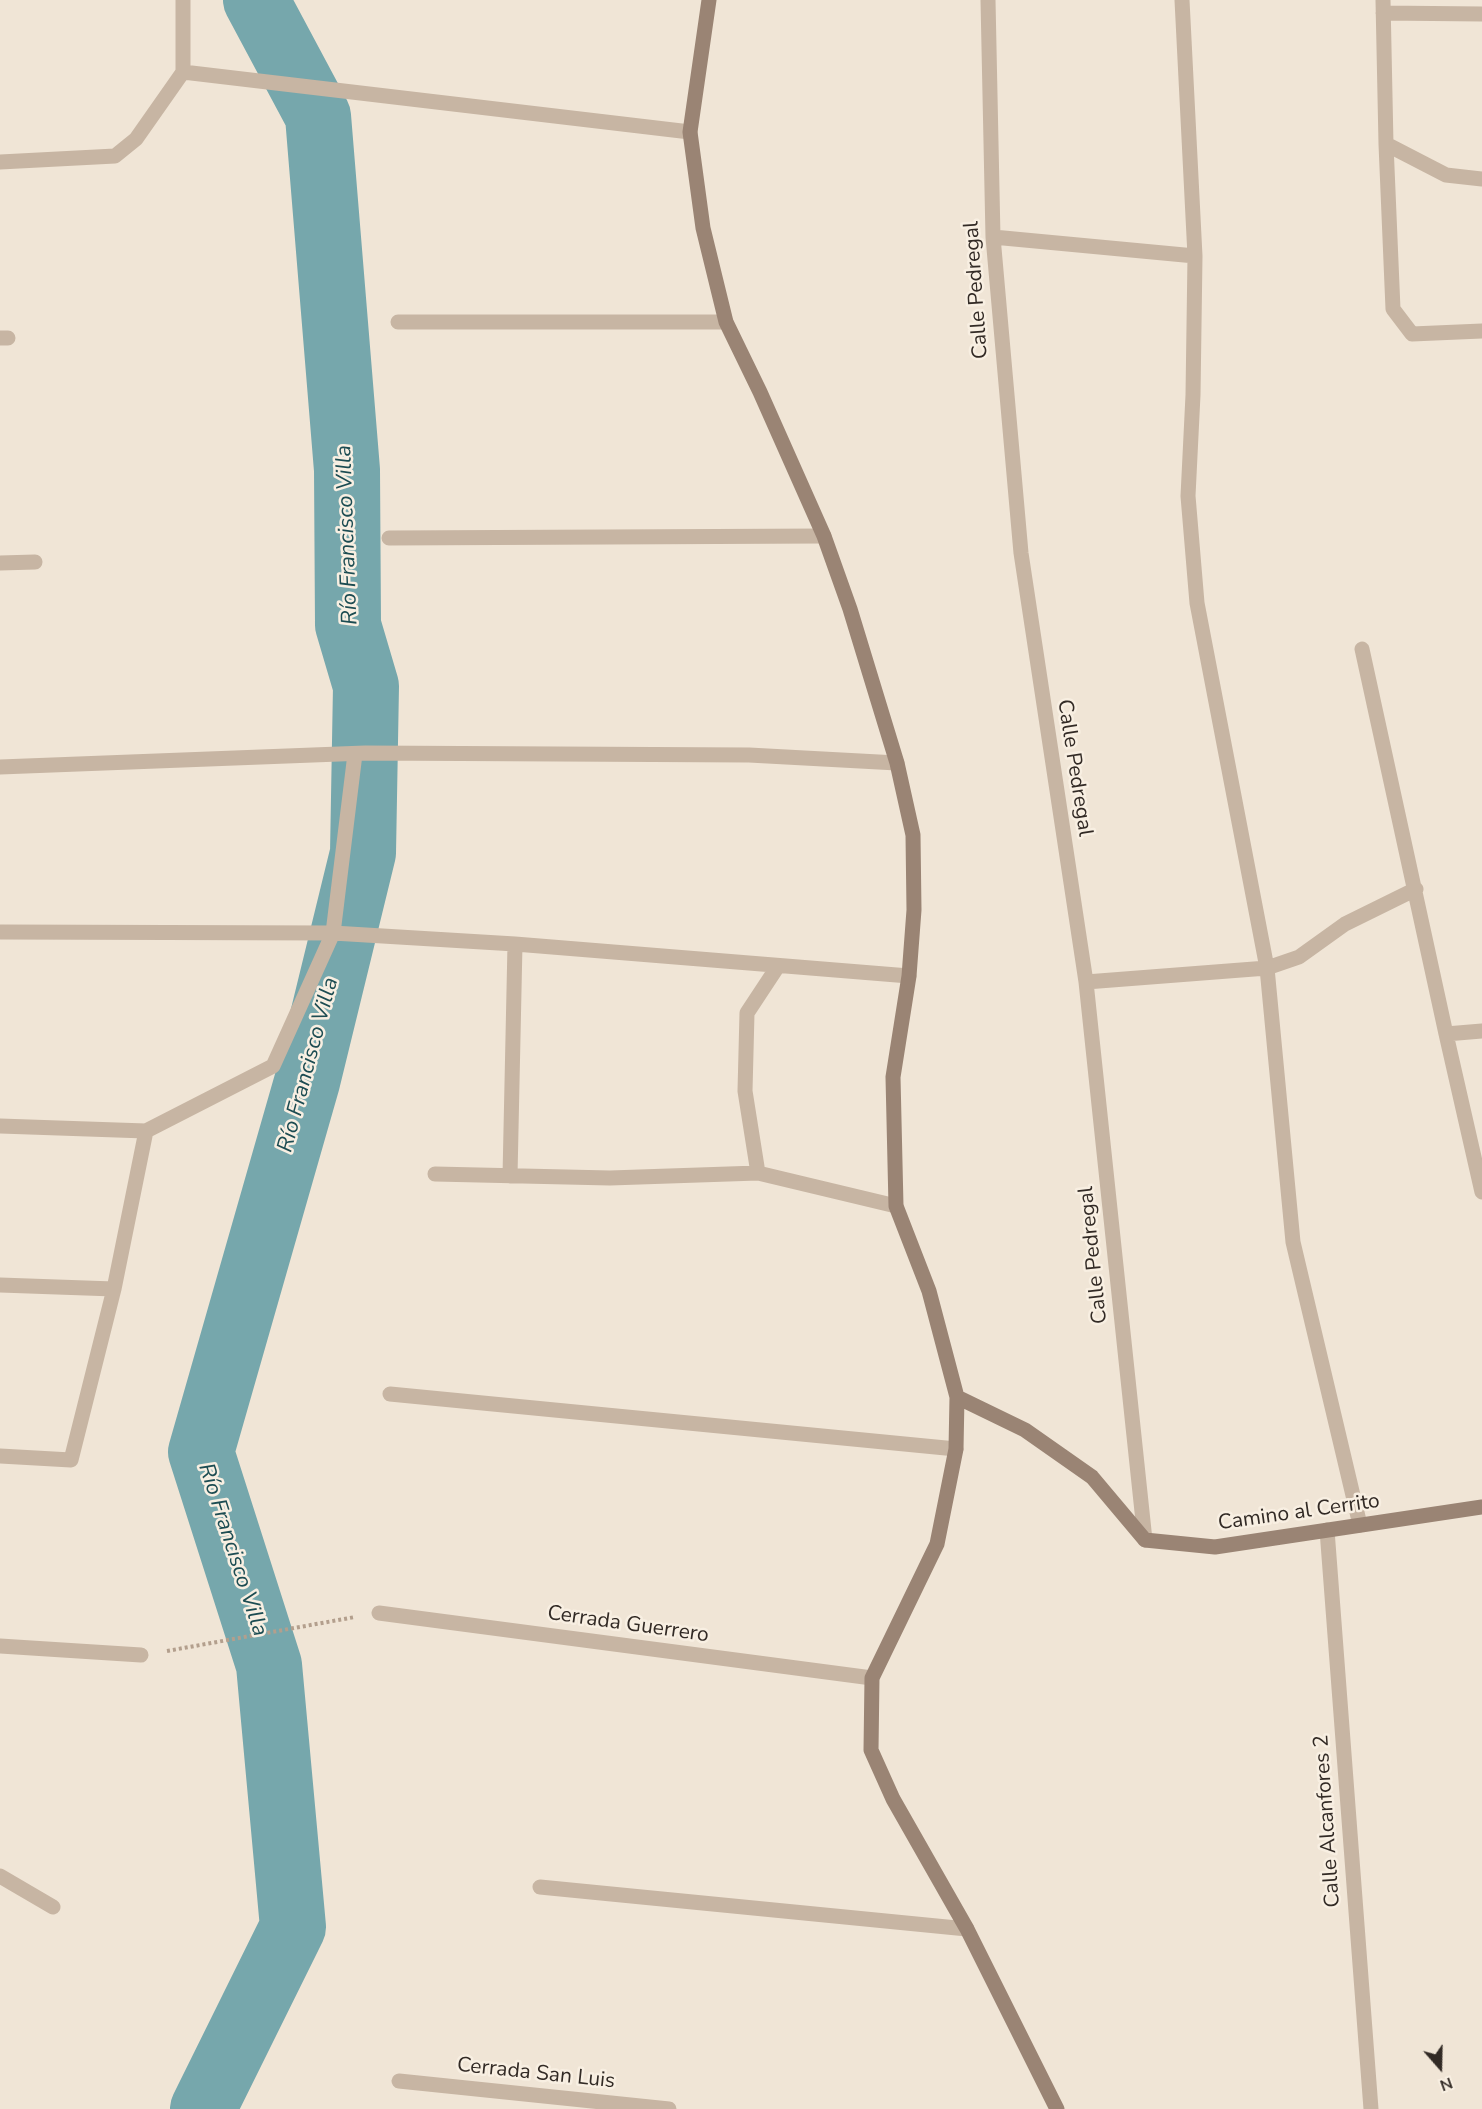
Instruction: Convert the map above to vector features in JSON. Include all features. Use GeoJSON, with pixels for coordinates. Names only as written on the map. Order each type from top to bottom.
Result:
{"type":"FeatureCollection","features":[{"type":"Feature","properties":{"kind":"street"},"geometry":{"type":"LineString","coordinates":[[0,162],[115,156],[136,139],[183,72],[183,0]]}},
{"type":"Feature","properties":{"kind":"street"},"geometry":{"type":"LineString","coordinates":[[709,0],[690,132],[703,228],[726,322],[824,536],[850,609],[897,763],[913,835],[914,910],[909,976],[893,1077],[896,1206],[929,1291],[957,1397],[956,1449],[937,1544],[872,1678],[871,1750],[893,1799],[967,1929],[1057,2109]]}},
{"type":"Feature","properties":{"kind":"street","name":"Calle Pedregal"},"geometry":{"type":"LineString","coordinates":[[988,0],[993,237],[1021,554],[1086,982],[1145,1540]]}},
{"type":"Feature","properties":{"kind":"street"},"geometry":{"type":"LineString","coordinates":[[1182,0],[1195,256],[1188,496],[1197,603],[1267,968],[1293,1242],[1360,1525]]}},
{"type":"Feature","properties":{"kind":"street"},"geometry":{"type":"LineString","coordinates":[[1482,14],[1383,7],[1393,309],[1412,334],[1482,331]]}},
{"type":"Feature","properties":{"kind":"street"},"geometry":{"type":"LineString","coordinates":[[183,72],[690,132]]}},
{"type":"Feature","properties":{"kind":"street"},"geometry":{"type":"LineString","coordinates":[[1386,144],[1446,175],[1482,179]]}},
{"type":"Feature","properties":{"kind":"street"},"geometry":{"type":"LineString","coordinates":[[993,237],[1195,256]]}},
{"type":"Feature","properties":{"kind":"street"},"geometry":{"type":"LineString","coordinates":[[398,322],[726,322]]}},
{"type":"Feature","properties":{"kind":"street"},"geometry":{"type":"LineString","coordinates":[[389,538],[824,536]]}},
{"type":"Feature","properties":{"kind":"street"},"geometry":{"type":"LineString","coordinates":[[0,563],[35,562]]}},
{"type":"Feature","properties":{"kind":"street"},"geometry":{"type":"LineString","coordinates":[[1362,649],[1482,1192]]}},
{"type":"Feature","properties":{"kind":"street"},"geometry":{"type":"LineString","coordinates":[[0,767],[355,754],[749,755],[897,763]]}},
{"type":"Feature","properties":{"kind":"street"},"geometry":{"type":"LineString","coordinates":[[0,1126],[146,1131],[273,1066],[333,933],[355,754]]}},
{"type":"Feature","properties":{"kind":"street"},"geometry":{"type":"LineString","coordinates":[[1086,982],[1267,968],[1299,957],[1345,924],[1416,889]]}},
{"type":"Feature","properties":{"kind":"street"},"geometry":{"type":"LineString","coordinates":[[0,932],[333,933],[515,944],[909,976]]}},
{"type":"Feature","properties":{"kind":"street"},"geometry":{"type":"LineString","coordinates":[[510,1176],[515,944]]}},
{"type":"Feature","properties":{"kind":"street"},"geometry":{"type":"LineString","coordinates":[[758,1173],[746,1091],[747,1012],[778,966]]}},
{"type":"Feature","properties":{"kind":"street"},"geometry":{"type":"LineString","coordinates":[[1446,1034],[1482,1031]]}},
{"type":"Feature","properties":{"kind":"street"},"geometry":{"type":"LineString","coordinates":[[0,1456],[71,1460],[114,1288],[146,1131]]}},
{"type":"Feature","properties":{"kind":"street"},"geometry":{"type":"LineString","coordinates":[[435,1174],[610,1178],[758,1173],[896,1206]]}},
{"type":"Feature","properties":{"kind":"street"},"geometry":{"type":"LineString","coordinates":[[0,1286],[114,1288]]}},
{"type":"Feature","properties":{"kind":"street"},"geometry":{"type":"LineString","coordinates":[[390,1394],[956,1449]]}},
{"type":"Feature","properties":{"kind":"street"},"geometry":{"type":"LineString","coordinates":[[957,1397],[1025,1430],[1092,1477],[1145,1540]]}},
{"type":"Feature","properties":{"kind":"street","name":"Camino al Cerrito"},"geometry":{"type":"LineString","coordinates":[[1145,1540],[1215,1547],[1482,1507]]}},
{"type":"Feature","properties":{"kind":"street","name":"Calle Alcanfores 2"},"geometry":{"type":"LineString","coordinates":[[1327,1530],[1371,2109]]}},
{"type":"Feature","properties":{"kind":"street","name":"Cerrada Guerrero"},"geometry":{"type":"LineString","coordinates":[[379,1613],[872,1678]]}},
{"type":"Feature","properties":{"kind":"street"},"geometry":{"type":"LineString","coordinates":[[0,1646],[141,1655]]}},
{"type":"Feature","properties":{"kind":"street"},"geometry":{"type":"LineString","coordinates":[[0,1876],[53,1907]]}},
{"type":"Feature","properties":{"kind":"street"},"geometry":{"type":"LineString","coordinates":[[540,1887],[967,1929]]}},
{"type":"Feature","properties":{"kind":"street","name":"Cerrada San Luis"},"geometry":{"type":"LineString","coordinates":[[399,2081],[669,2109]]}},
{"type":"Feature","properties":{"kind":"path"},"geometry":{"type":"LineString","coordinates":[[141,1655],[379,1613]]}},
{"type":"Feature","properties":{"kind":"waterway","name":"Río Francisco Villa"},"geometry":{"type":"LineString","coordinates":[[203,2109],[293,1927],[269,1665],[201,1452],[307,1082],[363,853],[366,686],[348,625],[347,470],[318,116],[256,0]]}}]}
